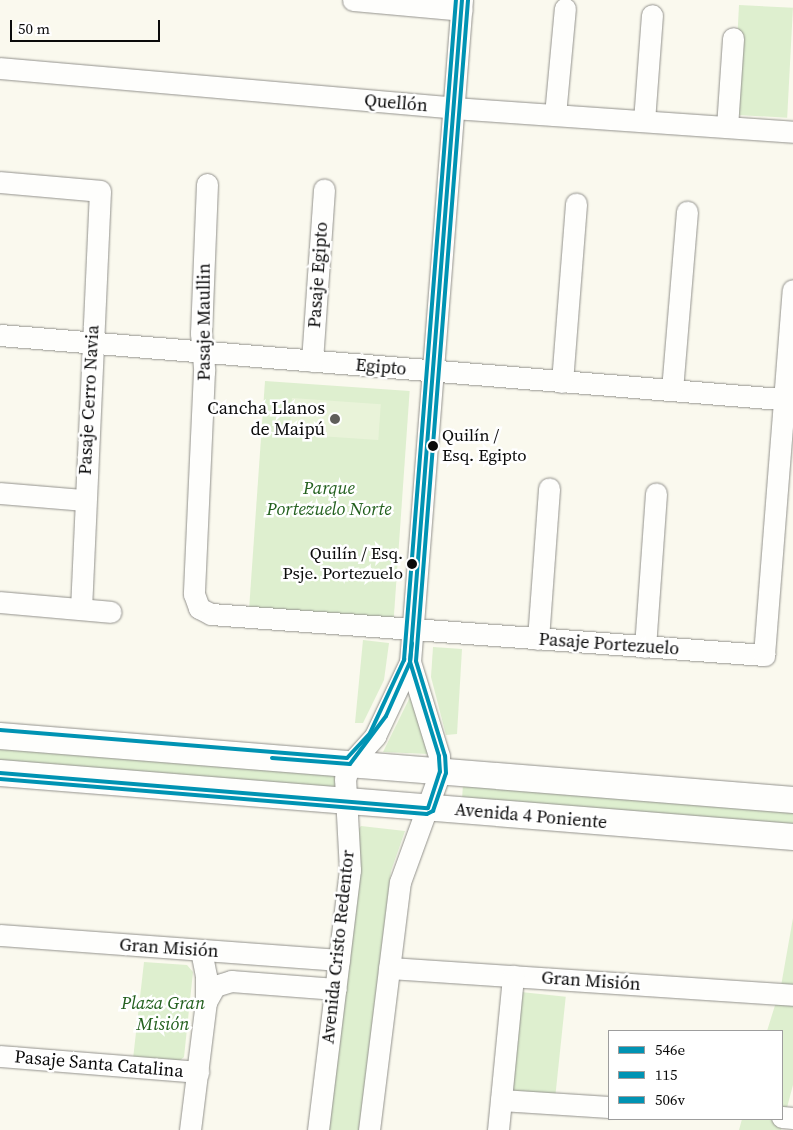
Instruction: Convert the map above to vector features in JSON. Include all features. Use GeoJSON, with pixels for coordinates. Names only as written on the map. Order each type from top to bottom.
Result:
{"type":"FeatureCollection","features":[{"type":"Feature","properties":{"kind":"street"},"geometry":{"type":"LineString","coordinates":[[350,764],[375,736],[410,662],[462,5],[353,0]]}},
{"type":"Feature","properties":{"kind":"street"},"geometry":{"type":"LineString","coordinates":[[555,115],[565,8]]}},
{"type":"Feature","properties":{"kind":"street"},"geometry":{"type":"LineString","coordinates":[[644,121],[652,15]]}},
{"type":"Feature","properties":{"kind":"street"},"geometry":{"type":"LineString","coordinates":[[727,127],[733,38]]}},
{"type":"Feature","properties":{"kind":"street","name":"Quellón"},"geometry":{"type":"LineString","coordinates":[[0,68],[453,108],[793,132]]}},
{"type":"Feature","properties":{"kind":"street","name":"Pasaje Cerro Navia"},"geometry":{"type":"LineString","coordinates":[[0,182],[100,191],[84,500],[87,519],[81,609]]}},
{"type":"Feature","properties":{"kind":"street","name":"Pasaje Maullin"},"geometry":{"type":"LineString","coordinates":[[199,608],[194,594],[207,184]]}},
{"type":"Feature","properties":{"kind":"street","name":"Pasaje Egipto"},"geometry":{"type":"LineString","coordinates":[[312,361],[324,190]]}},
{"type":"Feature","properties":{"kind":"street"},"geometry":{"type":"LineString","coordinates":[[562,382],[576,204]]}},
{"type":"Feature","properties":{"kind":"street"},"geometry":{"type":"LineString","coordinates":[[672,390],[688,212]]}},
{"type":"Feature","properties":{"kind":"street"},"geometry":{"type":"LineString","coordinates":[[789,399],[793,290]]}},
{"type":"Feature","properties":{"kind":"street","name":"Egipto"},"geometry":{"type":"LineString","coordinates":[[0,335],[789,399]]}},
{"type":"Feature","properties":{"kind":"street","name":"Pasaje Portezuelo"},"geometry":{"type":"LineString","coordinates":[[199,608],[211,614],[764,656],[789,399]]}},
{"type":"Feature","properties":{"kind":"street"},"geometry":{"type":"LineString","coordinates":[[538,639],[549,488]]}},
{"type":"Feature","properties":{"kind":"street"},"geometry":{"type":"LineString","coordinates":[[0,493],[84,500]]}},
{"type":"Feature","properties":{"kind":"street"},"geometry":{"type":"LineString","coordinates":[[645,647],[656,493]]}},
{"type":"Feature","properties":{"kind":"street"},"geometry":{"type":"LineString","coordinates":[[0,602],[111,612]]}},
{"type":"Feature","properties":{"kind":"street"},"geometry":{"type":"LineString","coordinates":[[367,1128],[400,882],[440,772],[439,756],[410,662]]}},
{"type":"Feature","properties":{"kind":"street","name":"Avenida 4 Poniente"},"geometry":{"type":"LineString","coordinates":[[0,736],[793,800]]}},
{"type":"Feature","properties":{"kind":"street","name":"Avenida Cristo Redentor"},"geometry":{"type":"LineString","coordinates":[[320,1126],[350,870],[344,801],[350,764]]}},
{"type":"Feature","properties":{"kind":"street","name":"Avenida 4 Poniente"},"geometry":{"type":"LineString","coordinates":[[0,773],[793,837]]}},
{"type":"Feature","properties":{"kind":"street","name":"Gran Misión"},"geometry":{"type":"LineString","coordinates":[[0,934],[339,960]]}},
{"type":"Feature","properties":{"kind":"street"},"geometry":{"type":"LineString","coordinates":[[190,1130],[206,1002],[206,976],[201,950]]}},
{"type":"Feature","properties":{"kind":"street","name":"Gran Misión"},"geometry":{"type":"LineString","coordinates":[[389,968],[793,995]]}},
{"type":"Feature","properties":{"kind":"street"},"geometry":{"type":"LineString","coordinates":[[498,1130],[513,976]]}},
{"type":"Feature","properties":{"kind":"street","name":"Gran Misión"},"geometry":{"type":"LineString","coordinates":[[206,1002],[215,986],[231,981],[336,988]]}},
{"type":"Feature","properties":{"kind":"street","name":"Pasaje Santa Catalina"},"geometry":{"type":"LineString","coordinates":[[0,1056],[198,1072]]}},
{"type":"Feature","properties":{"kind":"street"},"geometry":{"type":"LineString","coordinates":[[501,1100],[608,1107]]}},
{"type":"Feature","properties":{"kind":"green space"},"geometry":{"type":"Polygon","coordinates":[[[739,5],[793,8],[787,118],[733,115],[739,5]]]}},
{"type":"Feature","properties":{"kind":"green space","name":"Parque Portezuelo Norte"},"geometry":{"type":"Polygon","coordinates":[[[265,381],[410,391],[394,619],[249,608],[265,381]]]}},
{"type":"Feature","properties":{"kind":"green space","name":"Cancha Llanos de Maipú"},"geometry":{"type":"Polygon","coordinates":[[[292,398],[381,404],[378,440],[289,434],[292,398]]]}},
{"type":"Feature","properties":{"kind":"green space"},"geometry":{"type":"Polygon","coordinates":[[[363,640],[389,643],[384,680],[363,723],[355,723],[363,640]]]}},
{"type":"Feature","properties":{"kind":"green space"},"geometry":{"type":"Polygon","coordinates":[[[433,647],[462,649],[457,734],[446,735],[431,677],[433,647]]]}},
{"type":"Feature","properties":{"kind":"green space"},"geometry":{"type":"Polygon","coordinates":[[[410,697],[429,754],[383,752],[410,697]]]}},
{"type":"Feature","properties":{"kind":"green space"},"geometry":{"type":"Polygon","coordinates":[[[0,746],[340,776],[338,795],[0,765],[0,746]]]}},
{"type":"Feature","properties":{"kind":"green space"},"geometry":{"type":"Polygon","coordinates":[[[463,783],[793,812],[793,827],[462,801],[463,783]]]}},
{"type":"Feature","properties":{"kind":"green space"},"geometry":{"type":"Polygon","coordinates":[[[361,826],[405,831],[391,871],[359,1130],[327,1130],[355,834],[361,826]]]}},
{"type":"Feature","properties":{"kind":"green space"},"geometry":{"type":"Polygon","coordinates":[[[793,918],[793,1085],[781,1130],[739,1130],[742,1120],[783,1120],[783,1030],[767,1030],[781,986],[793,918]]]}},
{"type":"Feature","properties":{"kind":"green space","name":"Plaza Gran Misión"},"geometry":{"type":"Polygon","coordinates":[[[144,962],[187,965],[193,972],[184,1057],[177,1063],[133,1059],[144,962]]]}},
{"type":"Feature","properties":{"kind":"green space"},"geometry":{"type":"Polygon","coordinates":[[[521,992],[566,997],[555,1095],[511,1090],[521,992]]]}},
{"type":"Feature","properties":{"kind":"transit line","name":"506v"},"geometry":{"type":"LineString","coordinates":[[0,730],[347,758],[370,733],[404,660],[456,0]]}},
{"type":"Feature","properties":{"kind":"transit line","name":"546e"},"geometry":{"type":"LineString","coordinates":[[0,773],[428,808],[440,772],[439,756],[410,662],[462,0]]}},
{"type":"Feature","properties":{"kind":"transit line","name":"115"},"geometry":{"type":"LineString","coordinates":[[0,779],[427,814],[433,811],[446,773],[445,756],[416,661],[468,0]]}},
{"type":"Feature","properties":{"kind":"transit line","name":"546e"},"geometry":{"type":"LineString","coordinates":[[272,758],[350,764],[386,716],[410,662],[412,643]]}},
{"type":"Feature","properties":{"kind":"place","name":"Cancha Llanos de Maipú"},"geometry":{"type":"Point","coordinates":[335,419]}},
{"type":"Feature","properties":{"kind":"place","name":"Quilín / Esq. Egipto"},"geometry":{"type":"Point","coordinates":[433,446]}},
{"type":"Feature","properties":{"kind":"place","name":"Quilín / Esq. Psje. Portezuelo"},"geometry":{"type":"Point","coordinates":[412,564]}}]}
